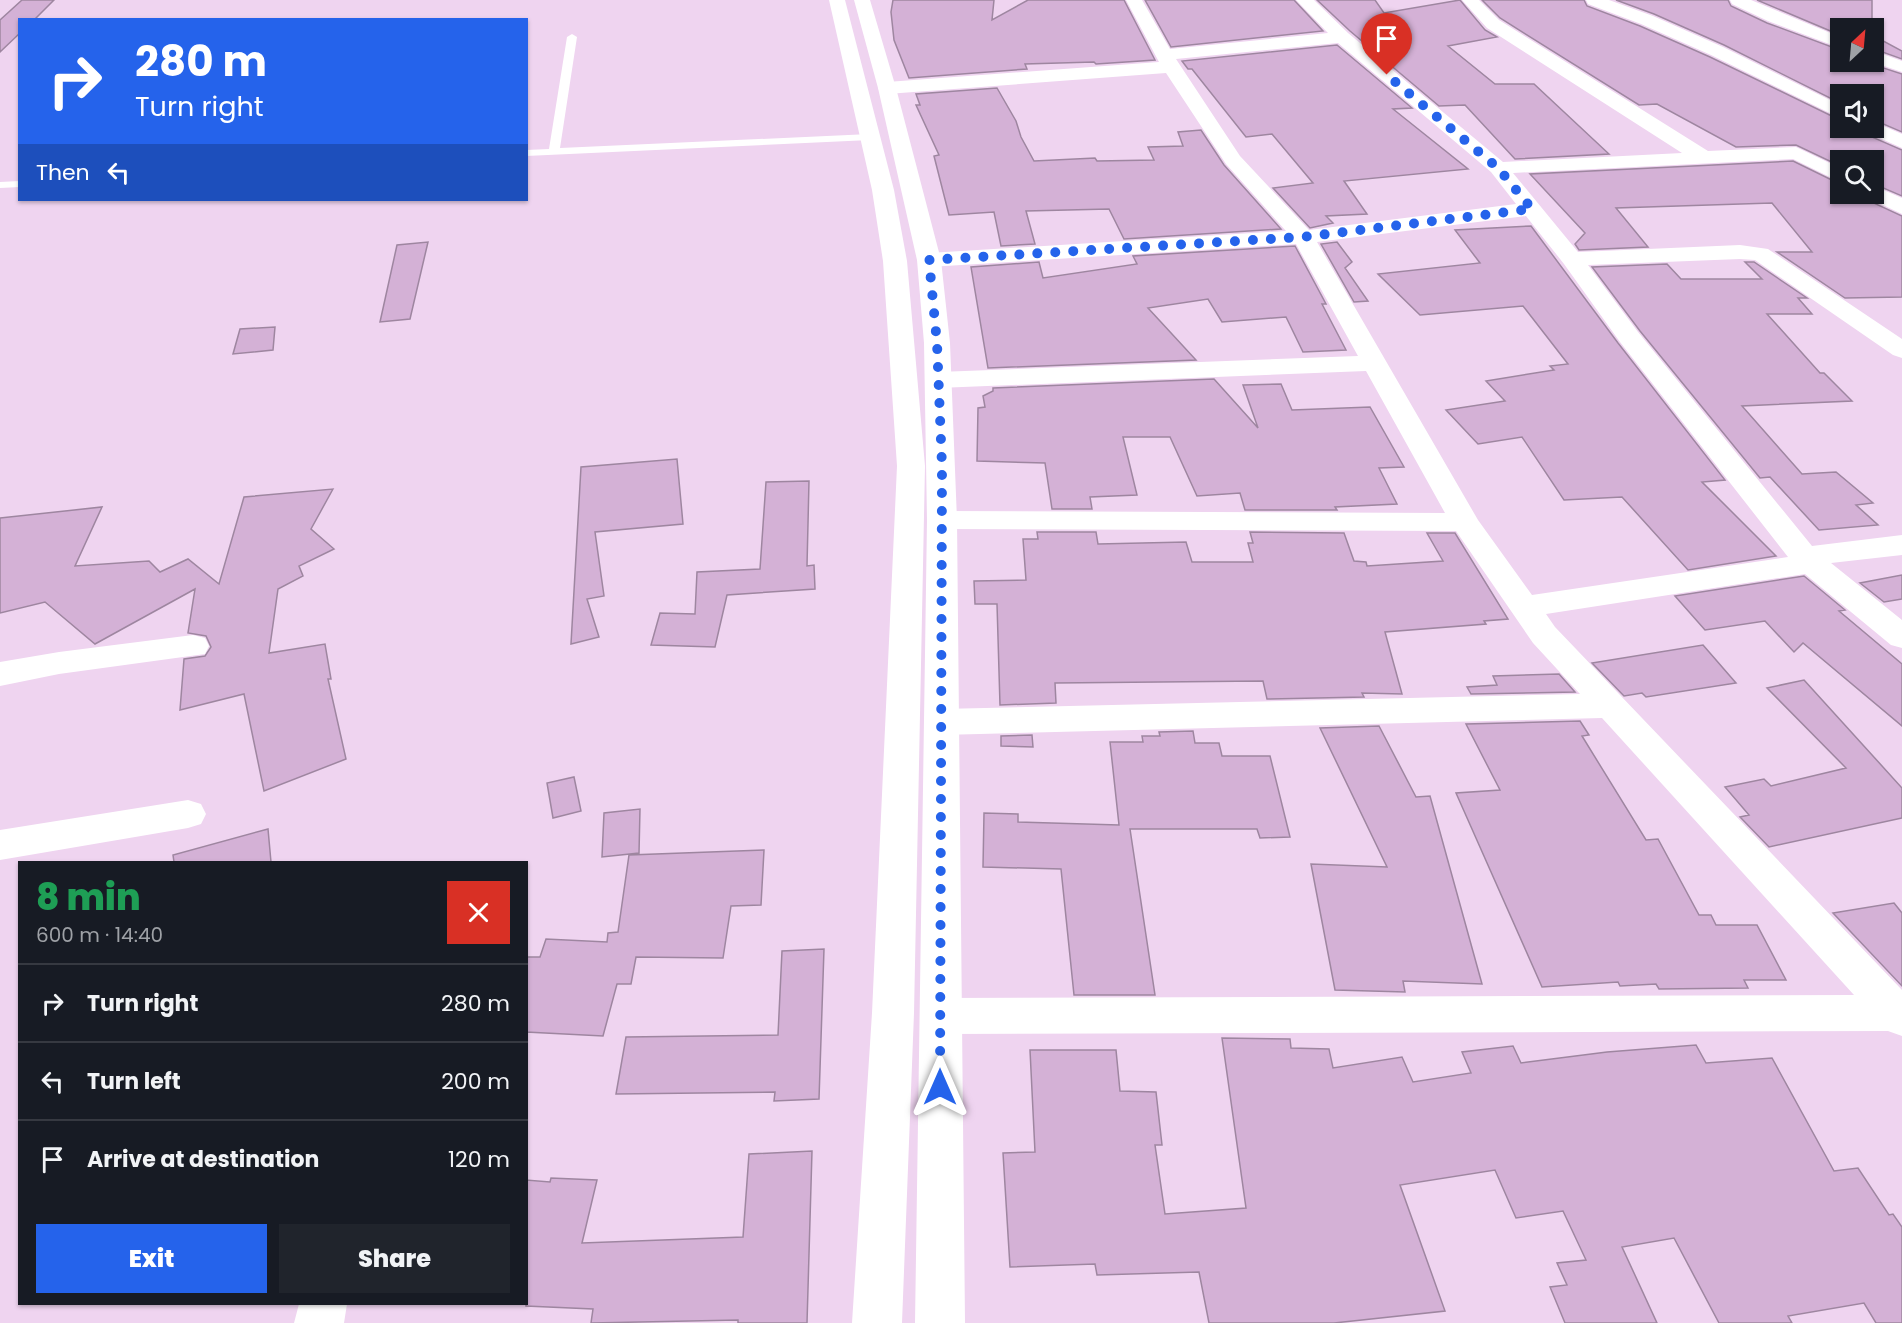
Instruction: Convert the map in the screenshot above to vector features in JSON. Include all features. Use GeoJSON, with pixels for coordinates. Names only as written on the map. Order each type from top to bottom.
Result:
{"type":"FeatureCollection","features":[{"type":"Feature","properties":{"kind":"street"},"geometry":{"type":"LineString","coordinates":[[837,0],[883,190],[895,261],[911,466],[893,1013],[877,1323]]}},
{"type":"Feature","properties":{"kind":"street"},"geometry":{"type":"LineString","coordinates":[[862,0],[887,88],[929,260],[938,380],[942,519],[940,1323]]}},
{"type":"Feature","properties":{"kind":"street"},"geometry":{"type":"LineString","coordinates":[[1134,0],[1169,61],[1233,160],[1303,237],[1465,522],[1544,635],[1900,1016]]}},
{"type":"Feature","properties":{"kind":"street"},"geometry":{"type":"LineString","coordinates":[[1304,0],[1342,37],[1498,168],[1572,258],[1629,337],[1807,560],[1902,637]]}},
{"type":"Feature","properties":{"kind":"street"},"geometry":{"type":"LineString","coordinates":[[1470,0],[1493,24],[1706,159]]}},
{"type":"Feature","properties":{"kind":"street"},"geometry":{"type":"LineString","coordinates":[[1594,0],[1647,20],[1717,51],[1830,106]]}},
{"type":"Feature","properties":{"kind":"street"},"geometry":{"type":"LineString","coordinates":[[1738,0],[1830,39]]}},
{"type":"Feature","properties":{"kind":"street"},"geometry":{"type":"LineString","coordinates":[[887,88],[1169,61],[1342,37]]}},
{"type":"Feature","properties":{"kind":"street"},"geometry":{"type":"LineString","coordinates":[[1884,60],[1902,67]]}},
{"type":"Feature","properties":{"kind":"street"},"geometry":{"type":"LineString","coordinates":[[1884,133],[1902,142]]}},
{"type":"Feature","properties":{"kind":"street"},"geometry":{"type":"LineString","coordinates":[[1498,168],[1796,153],[1830,171]]}},
{"type":"Feature","properties":{"kind":"street"},"geometry":{"type":"LineString","coordinates":[[1884,197],[1902,207]]}},
{"type":"Feature","properties":{"kind":"street"},"geometry":{"type":"LineString","coordinates":[[929,260],[1303,237],[1532,209]]}},
{"type":"Feature","properties":{"kind":"street"},"geometry":{"type":"LineString","coordinates":[[1572,258],[1740,252],[1760,254],[1902,350]]}},
{"type":"Feature","properties":{"kind":"street"},"geometry":{"type":"LineString","coordinates":[[938,380],[1376,363]]}},
{"type":"Feature","properties":{"kind":"street"},"geometry":{"type":"LineString","coordinates":[[942,519],[1465,522]]}},
{"type":"Feature","properties":{"kind":"street"},"geometry":{"type":"LineString","coordinates":[[1524,607],[1902,546]]}},
{"type":"Feature","properties":{"kind":"street"},"geometry":{"type":"LineString","coordinates":[[0,674],[59,663],[193,646]]}},
{"type":"Feature","properties":{"kind":"street"},"geometry":{"type":"LineString","coordinates":[[941,722],[1611,706]]}},
{"type":"Feature","properties":{"kind":"street"},"geometry":{"type":"LineString","coordinates":[[0,845],[188,814]]}},
{"type":"Feature","properties":{"kind":"street"},"geometry":{"type":"LineString","coordinates":[[941,1016],[1900,1016]]}},
{"type":"Feature","properties":{"kind":"street"},"geometry":{"type":"LineString","coordinates":[[319,1323],[323,1305]]}},
{"type":"Feature","properties":{"kind":"lane"},"geometry":{"type":"LineString","coordinates":[[554,151],[572,37]]}},
{"type":"Feature","properties":{"kind":"lane"},"geometry":{"type":"LineString","coordinates":[[528,153],[870,137]]}},
{"type":"Feature","properties":{"kind":"lane"},"geometry":{"type":"LineString","coordinates":[[0,185],[18,184]]}},
{"type":"Feature","properties":{"kind":"building"},"geometry":{"type":"Polygon","coordinates":[[[22,0],[54,0],[36,18],[18,18],[18,35],[0,52],[0,20],[22,0]]]}},
{"type":"Feature","properties":{"kind":"building"},"geometry":{"type":"Polygon","coordinates":[[[893,0],[994,0],[992,20],[1028,0],[1124,0],[1155,60],[1096,64],[1094,62],[1025,64],[1027,69],[909,78],[894,40],[891,12],[893,0]]]}},
{"type":"Feature","properties":{"kind":"building"},"geometry":{"type":"Polygon","coordinates":[[[1145,0],[1294,0],[1323,31],[1171,47],[1145,0]]]}},
{"type":"Feature","properties":{"kind":"building"},"geometry":{"type":"Polygon","coordinates":[[[1317,0],[1375,0],[1384,13],[1460,0],[1485,30],[1497,37],[1448,46],[1495,84],[1534,84],[1609,154],[1515,159],[1465,105],[1439,106],[1317,0]]]}},
{"type":"Feature","properties":{"kind":"building"},"geometry":{"type":"Polygon","coordinates":[[[1482,0],[1584,0],[1587,6],[1640,26],[1710,57],[1830,115],[1830,138],[1874,138],[1902,150],[1902,196],[1884,188],[1884,150],[1830,150],[1830,161],[1796,145],[1736,147],[1657,104],[1639,105],[1500,18],[1482,0]]]}},
{"type":"Feature","properties":{"kind":"building"},"geometry":{"type":"Polygon","coordinates":[[[1616,0],[1728,0],[1731,6],[1767,23],[1830,46],[1830,72],[1884,72],[1884,68],[1902,74],[1902,132],[1884,124],[1884,84],[1830,84],[1830,98],[1724,45],[1616,0]]]}},
{"type":"Feature","properties":{"kind":"building"},"geometry":{"type":"Polygon","coordinates":[[[1757,0],[1872,0],[1872,18],[1830,18],[1830,31],[1757,0]]]}},
{"type":"Feature","properties":{"kind":"building"},"geometry":{"type":"Polygon","coordinates":[[[1884,41],[1902,51],[1902,59],[1884,53],[1884,41]]]}},
{"type":"Feature","properties":{"kind":"building"},"geometry":{"type":"Polygon","coordinates":[[[1337,45],[1412,108],[1393,109],[1468,169],[1344,181],[1367,214],[1326,216],[1333,223],[1310,228],[1273,188],[1313,183],[1272,134],[1246,137],[1192,69],[1188,69],[1182,61],[1337,45]]]}},
{"type":"Feature","properties":{"kind":"building"},"geometry":{"type":"Polygon","coordinates":[[[997,88],[1016,121],[1021,137],[1034,161],[1095,158],[1097,161],[1154,160],[1148,147],[1183,146],[1178,132],[1201,130],[1224,165],[1281,229],[1124,239],[1109,209],[1026,211],[1035,244],[1001,246],[994,212],[949,215],[934,156],[939,155],[916,105],[920,105],[916,94],[997,88]]]}},
{"type":"Feature","properties":{"kind":"building"},"geometry":{"type":"Polygon","coordinates":[[[1793,161],[1830,179],[1830,204],[1876,204],[1902,216],[1902,297],[1845,298],[1777,252],[1812,252],[1772,203],[1616,208],[1648,247],[1579,250],[1575,244],[1585,233],[1530,174],[1793,161]]]}},
{"type":"Feature","properties":{"kind":"building"},"geometry":{"type":"Polygon","coordinates":[[[1531,226],[1618,343],[1725,480],[1702,482],[1776,556],[1688,570],[1622,497],[1564,500],[1522,437],[1478,444],[1446,410],[1505,401],[1486,381],[1554,370],[1550,366],[1568,364],[1523,306],[1420,315],[1378,274],[1480,263],[1455,230],[1531,226]]]}},
{"type":"Feature","properties":{"kind":"building"},"geometry":{"type":"Polygon","coordinates":[[[428,242],[410,319],[380,322],[397,245],[428,242]]]}},
{"type":"Feature","properties":{"kind":"building"},"geometry":{"type":"Polygon","coordinates":[[[1337,242],[1352,262],[1345,268],[1368,301],[1354,302],[1321,244],[1337,242]]]}},
{"type":"Feature","properties":{"kind":"building"},"geometry":{"type":"Polygon","coordinates":[[[1295,246],[1326,304],[1322,304],[1346,350],[1303,352],[1286,317],[1222,322],[1208,299],[1148,308],[1196,360],[988,368],[971,267],[1039,262],[1043,278],[1137,264],[1133,256],[1295,246]]]}},
{"type":"Feature","properties":{"kind":"building"},"geometry":{"type":"Polygon","coordinates":[[[1745,262],[1754,262],[1807,298],[1798,298],[1812,314],[1767,314],[1820,373],[1824,373],[1852,401],[1742,406],[1802,474],[1836,472],[1873,503],[1856,505],[1878,525],[1819,530],[1770,477],[1760,478],[1640,331],[1592,267],[1667,264],[1681,279],[1762,279],[1745,262]]]}},
{"type":"Feature","properties":{"kind":"building"},"geometry":{"type":"Polygon","coordinates":[[[275,327],[273,350],[233,354],[240,329],[275,327]]]}},
{"type":"Feature","properties":{"kind":"building"},"geometry":{"type":"Polygon","coordinates":[[[1214,379],[1258,428],[1243,385],[1281,384],[1292,410],[1370,407],[1404,467],[1379,468],[1397,504],[1335,507],[1337,510],[1245,510],[1240,493],[1197,496],[1170,437],[1123,437],[1137,495],[1090,497],[1092,509],[1052,509],[1045,463],[977,461],[978,408],[985,407],[983,396],[993,391],[993,388],[1214,379]]]}},
{"type":"Feature","properties":{"kind":"building"},"geometry":{"type":"Polygon","coordinates":[[[677,459],[683,524],[595,532],[604,596],[587,599],[599,637],[571,644],[581,467],[677,459]]]}},
{"type":"Feature","properties":{"kind":"building"},"geometry":{"type":"Polygon","coordinates":[[[809,481],[807,566],[814,565],[815,589],[727,595],[715,647],[651,645],[660,613],[695,614],[697,572],[760,569],[766,482],[809,481]]]}},
{"type":"Feature","properties":{"kind":"building"},"geometry":{"type":"Polygon","coordinates":[[[333,489],[311,529],[334,549],[299,566],[303,576],[278,589],[269,653],[325,644],[331,679],[328,679],[346,759],[264,791],[244,694],[180,710],[184,659],[205,656],[211,647],[206,636],[188,633],[195,589],[95,644],[45,602],[0,613],[0,518],[102,507],[75,566],[149,561],[160,572],[188,559],[219,584],[244,497],[333,489]]]}},
{"type":"Feature","properties":{"kind":"building"},"geometry":{"type":"Polygon","coordinates":[[[1037,532],[1096,532],[1098,544],[1186,542],[1192,562],[1253,562],[1248,543],[1253,543],[1250,532],[1344,533],[1354,561],[1366,562],[1367,566],[1443,561],[1427,533],[1455,533],[1508,619],[1484,621],[1486,624],[1385,632],[1402,694],[1362,693],[1364,697],[1267,699],[1263,681],[1055,683],[1056,703],[1000,705],[997,604],[975,604],[974,581],[1026,580],[1023,539],[1038,539],[1037,532]]]}},
{"type":"Feature","properties":{"kind":"building"},"geometry":{"type":"Polygon","coordinates":[[[1902,575],[1902,599],[1884,602],[1860,583],[1902,575]]]}},
{"type":"Feature","properties":{"kind":"building"},"geometry":{"type":"Polygon","coordinates":[[[1804,576],[1845,610],[1839,611],[1902,664],[1902,726],[1803,643],[1794,652],[1765,621],[1705,630],[1675,596],[1804,576]]]}},
{"type":"Feature","properties":{"kind":"building"},"geometry":{"type":"Polygon","coordinates":[[[1703,645],[1736,683],[1646,697],[1642,693],[1624,696],[1592,663],[1703,645]]]}},
{"type":"Feature","properties":{"kind":"building"},"geometry":{"type":"Polygon","coordinates":[[[1559,674],[1575,692],[1471,694],[1467,687],[1497,685],[1493,676],[1559,674]]]}},
{"type":"Feature","properties":{"kind":"building"},"geometry":{"type":"Polygon","coordinates":[[[1804,680],[1902,788],[1902,818],[1769,847],[1740,817],[1749,815],[1725,787],[1764,779],[1771,786],[1846,768],[1767,688],[1804,680]]]}},
{"type":"Feature","properties":{"kind":"building"},"geometry":{"type":"Polygon","coordinates":[[[1580,721],[1589,735],[1582,736],[1646,840],[1658,839],[1699,915],[1711,915],[1716,925],[1757,925],[1786,980],[1744,980],[1748,988],[1659,989],[1656,984],[1620,986],[1618,982],[1542,987],[1456,793],[1500,790],[1466,724],[1580,721]]]}},
{"type":"Feature","properties":{"kind":"building"},"geometry":{"type":"Polygon","coordinates":[[[1379,726],[1416,797],[1430,796],[1482,984],[1403,981],[1405,992],[1335,990],[1311,864],[1387,867],[1320,728],[1379,726]]]}},
{"type":"Feature","properties":{"kind":"building"},"geometry":{"type":"Polygon","coordinates":[[[1193,731],[1195,743],[1219,743],[1222,756],[1270,756],[1290,837],[1260,838],[1257,829],[1130,829],[1155,995],[1074,995],[1061,869],[983,867],[984,813],[1018,814],[1018,822],[1119,825],[1110,742],[1143,742],[1142,736],[1160,736],[1159,732],[1193,731]]]}},
{"type":"Feature","properties":{"kind":"building"},"geometry":{"type":"Polygon","coordinates":[[[1032,735],[1033,747],[1001,746],[1001,736],[1032,735]]]}},
{"type":"Feature","properties":{"kind":"building"},"geometry":{"type":"Polygon","coordinates":[[[574,777],[581,811],[553,818],[547,783],[574,777]]]}},
{"type":"Feature","properties":{"kind":"building"},"geometry":{"type":"Polygon","coordinates":[[[640,809],[639,853],[602,857],[604,813],[640,809]]]}},
{"type":"Feature","properties":{"kind":"building"},"geometry":{"type":"Polygon","coordinates":[[[268,829],[271,861],[174,861],[173,855],[268,829]]]}},
{"type":"Feature","properties":{"kind":"building"},"geometry":{"type":"Polygon","coordinates":[[[764,850],[761,905],[731,906],[723,958],[636,957],[631,984],[617,984],[603,1036],[528,1032],[528,957],[540,957],[546,939],[607,942],[608,933],[618,932],[629,855],[764,850]]]}},
{"type":"Feature","properties":{"kind":"building"},"geometry":{"type":"Polygon","coordinates":[[[1894,903],[1902,913],[1902,986],[1833,913],[1894,903]]]}},
{"type":"Feature","properties":{"kind":"building"},"geometry":{"type":"Polygon","coordinates":[[[824,949],[819,1099],[774,1101],[775,1092],[616,1094],[626,1037],[778,1035],[782,951],[824,949]]]}},
{"type":"Feature","properties":{"kind":"building"},"geometry":{"type":"Polygon","coordinates":[[[1222,1038],[1290,1039],[1291,1048],[1329,1049],[1333,1068],[1402,1057],[1413,1082],[1471,1073],[1462,1052],[1513,1046],[1521,1063],[1607,1052],[1696,1045],[1706,1063],[1772,1058],[1834,1171],[1858,1168],[1889,1215],[1893,1214],[1902,1227],[1902,1323],[1876,1323],[1864,1303],[1788,1316],[1792,1323],[1719,1323],[1674,1238],[1622,1247],[1657,1323],[1565,1323],[1550,1287],[1567,1285],[1557,1263],[1586,1260],[1563,1211],[1516,1218],[1495,1170],[1400,1185],[1445,1311],[1334,1323],[1209,1323],[1199,1272],[1097,1275],[1095,1264],[1010,1267],[1003,1153],[1035,1152],[1030,1050],[1116,1050],[1120,1091],[1156,1092],[1162,1145],[1155,1145],[1165,1214],[1246,1208],[1222,1038]]]}},
{"type":"Feature","properties":{"kind":"building"},"geometry":{"type":"Polygon","coordinates":[[[812,1151],[807,1323],[738,1323],[738,1320],[591,1323],[593,1309],[526,1306],[528,1305],[528,1180],[550,1182],[551,1178],[597,1180],[582,1243],[743,1237],[749,1154],[812,1151]]]}},
{"type":"Feature","properties":{"kind":"route"},"geometry":{"type":"LineString","coordinates":[[940,1087],[942,466],[937,343],[929,260],[1303,237],[1532,209],[1498,168],[1387,75]]}}]}
